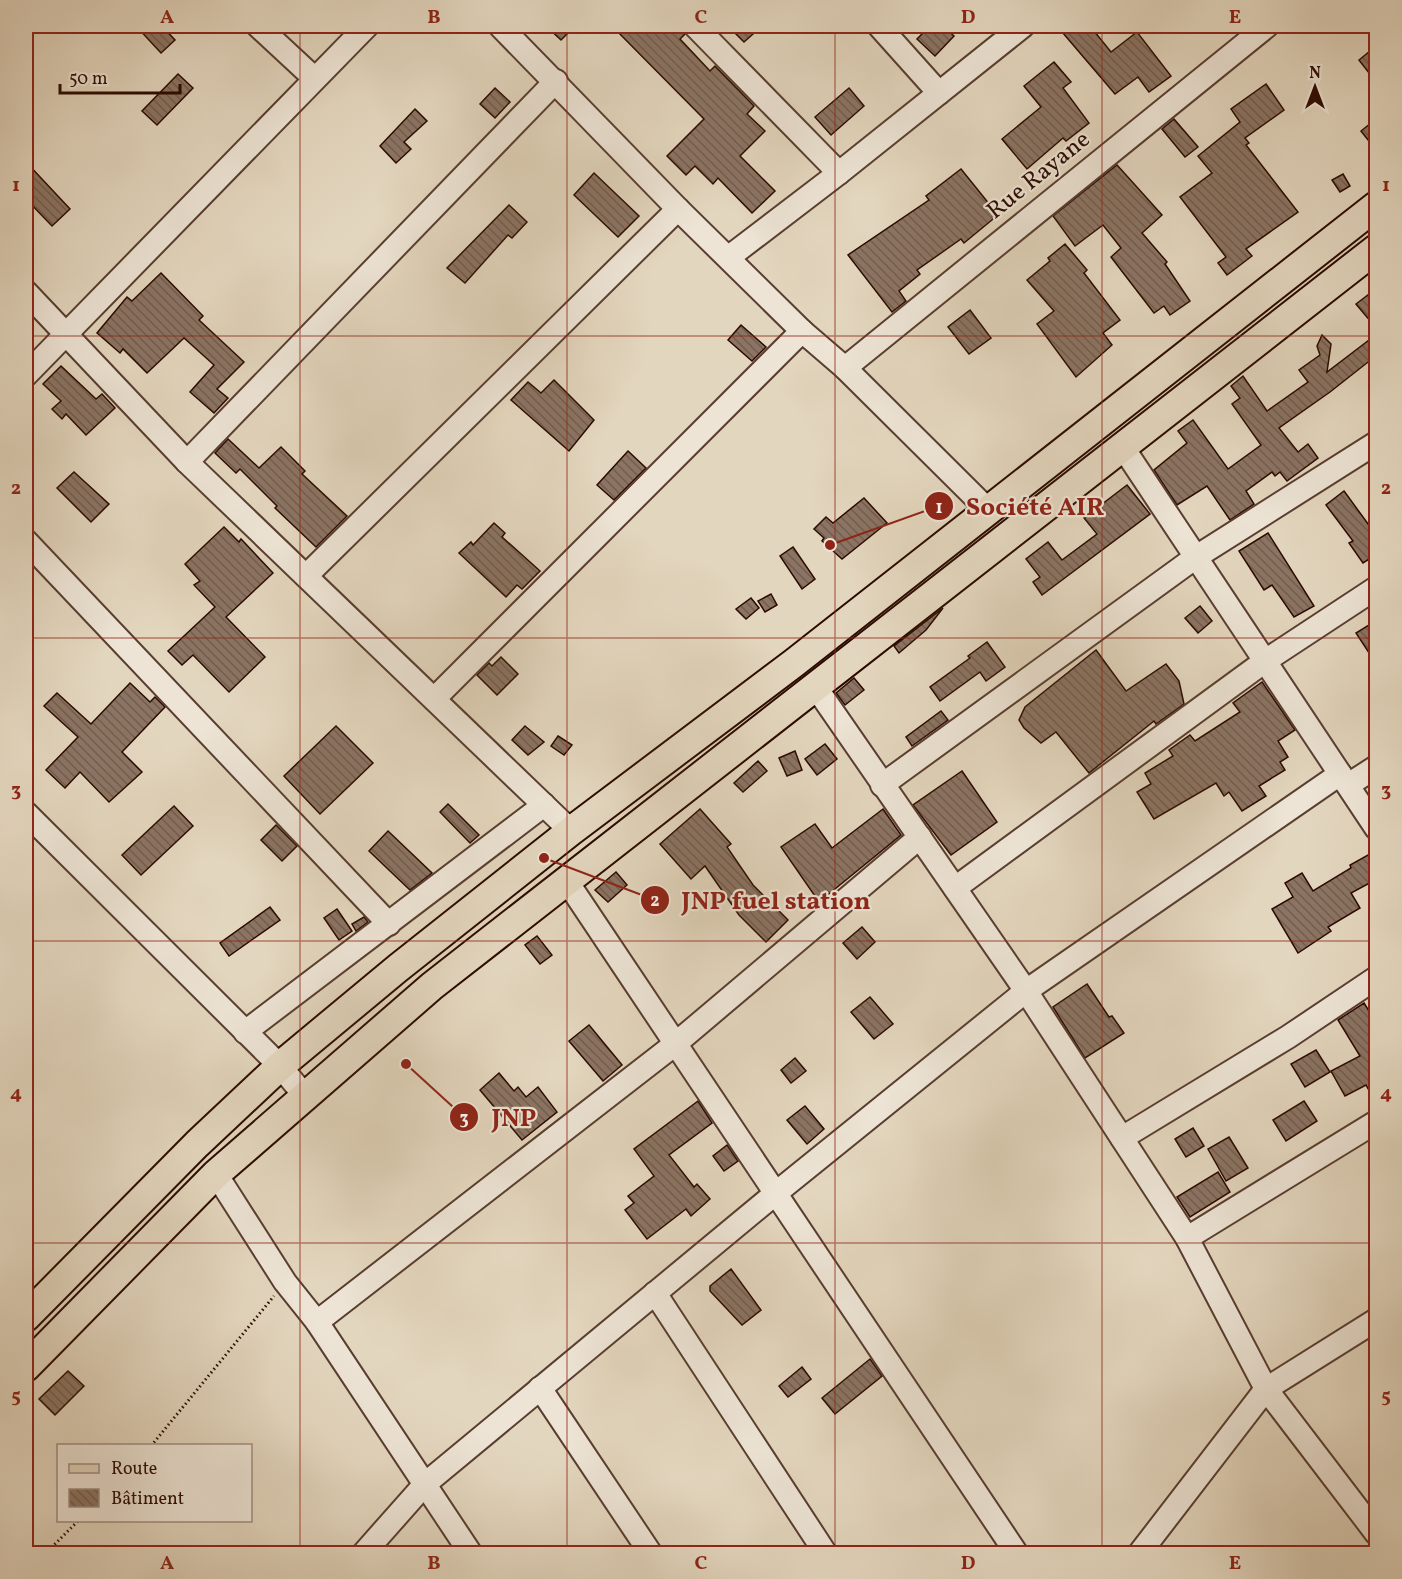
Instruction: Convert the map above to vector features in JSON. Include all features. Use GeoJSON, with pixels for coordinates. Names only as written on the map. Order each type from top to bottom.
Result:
{"type":"FeatureCollection","features":[{"type":"Feature","properties":{"kind":"main road"},"geometry":{"type":"LineString","coordinates":[[26,1317],[197,1144],[280,1066],[571,831],[794,663],[987,509],[1377,206]]}},
{"type":"Feature","properties":{"kind":"main road"},"geometry":{"type":"LineString","coordinates":[[26,1367],[216,1174],[432,986],[1377,249]]}},
{"type":"Feature","properties":{"kind":"street"},"geometry":{"type":"LineString","coordinates":[[258,26],[314,78]]}},
{"type":"Feature","properties":{"kind":"street"},"geometry":{"type":"LineString","coordinates":[[26,375],[367,26]]}},
{"type":"Feature","properties":{"kind":"street"},"geometry":{"type":"LineString","coordinates":[[500,26],[678,209],[802,331],[845,368],[987,509]]}},
{"type":"Feature","properties":{"kind":"street"},"geometry":{"type":"LineString","coordinates":[[695,26],[839,173]]}},
{"type":"Feature","properties":{"kind":"street"},"geometry":{"type":"LineString","coordinates":[[879,26],[939,93]]}},
{"type":"Feature","properties":{"kind":"street"},"geometry":{"type":"LineString","coordinates":[[729,257],[839,173],[1023,26]]}},
{"type":"Feature","properties":{"kind":"street","name":"Rue Rayane"},"geometry":{"type":"LineString","coordinates":[[845,368],[1267,26]]}},
{"type":"Feature","properties":{"kind":"street"},"geometry":{"type":"LineString","coordinates":[[187,462],[556,81]]}},
{"type":"Feature","properties":{"kind":"street"},"geometry":{"type":"LineString","coordinates":[[306,576],[678,209]]}},
{"type":"Feature","properties":{"kind":"street"},"geometry":{"type":"LineString","coordinates":[[26,292],[187,462],[571,831]]}},
{"type":"Feature","properties":{"kind":"street"},"geometry":{"type":"LineString","coordinates":[[434,699],[802,331]]}},
{"type":"Feature","properties":{"kind":"street"},"geometry":{"type":"LineString","coordinates":[[882,785],[1196,557],[1377,443]]}},
{"type":"Feature","properties":{"kind":"street"},"geometry":{"type":"LineString","coordinates":[[1122,446],[1377,828]]}},
{"type":"Feature","properties":{"kind":"street"},"geometry":{"type":"LineString","coordinates":[[26,541],[389,924]]}},
{"type":"Feature","properties":{"kind":"street"},"geometry":{"type":"LineString","coordinates":[[955,888],[1265,661],[1377,588]]}},
{"type":"Feature","properties":{"kind":"street"},"geometry":{"type":"LineString","coordinates":[[815,686],[1026,991],[1187,1238],[1266,1389],[1377,1533]]}},
{"type":"Feature","properties":{"kind":"street"},"geometry":{"type":"LineString","coordinates":[[363,1554],[424,1484],[776,1193],[1026,991],[1344,779],[1377,767]]}},
{"type":"Feature","properties":{"kind":"street"},"geometry":{"type":"LineString","coordinates":[[245,1032],[544,805]]}},
{"type":"Feature","properties":{"kind":"street"},"geometry":{"type":"LineString","coordinates":[[26,813],[280,1066],[305,1096]]}},
{"type":"Feature","properties":{"kind":"street"},"geometry":{"type":"LineString","coordinates":[[317,1322],[674,1045],[920,837]]}},
{"type":"Feature","properties":{"kind":"street"},"geometry":{"type":"LineString","coordinates":[[566,880],[674,1045],[776,1193],[1017,1554]]}},
{"type":"Feature","properties":{"kind":"street"},"geometry":{"type":"LineString","coordinates":[[1122,1138],[1288,1037],[1377,978]]}},
{"type":"Feature","properties":{"kind":"street"},"geometry":{"type":"LineString","coordinates":[[1187,1238],[1377,1122]]}},
{"type":"Feature","properties":{"kind":"street"},"geometry":{"type":"LineString","coordinates":[[216,1174],[285,1282],[317,1322],[471,1554]]}},
{"type":"Feature","properties":{"kind":"street"},"geometry":{"type":"LineString","coordinates":[[655,1293],[826,1554]]}},
{"type":"Feature","properties":{"kind":"street"},"geometry":{"type":"LineString","coordinates":[[1139,1554],[1266,1389],[1377,1320]]}},
{"type":"Feature","properties":{"kind":"street"},"geometry":{"type":"LineString","coordinates":[[540,1388],[651,1554]]}},
{"type":"Feature","properties":{"kind":"path"},"geometry":{"type":"LineString","coordinates":[[153,1444],[285,1282]]}},
{"type":"Feature","properties":{"kind":"path"},"geometry":{"type":"LineString","coordinates":[[45,1554],[78,1522]]}},
{"type":"Feature","properties":{"kind":"building"},"geometry":{"type":"Polygon","coordinates":[[[136,26],[162,26],[175,40],[161,53],[136,26]]]}},
{"type":"Feature","properties":{"kind":"building"},"geometry":{"type":"Polygon","coordinates":[[[546,26],[575,26],[561,40],[546,26]]]}},
{"type":"Feature","properties":{"kind":"building"},"geometry":{"type":"Polygon","coordinates":[[[612,26],[681,26],[685,34],[680,39],[710,71],[715,66],[754,106],[747,114],[765,131],[740,156],[775,191],[752,213],[718,178],[713,184],[695,166],[686,175],[667,156],[704,119],[612,26]]]}},
{"type":"Feature","properties":{"kind":"building"},"geometry":{"type":"Polygon","coordinates":[[[728,26],[762,26],[744,42],[728,26]]]}},
{"type":"Feature","properties":{"kind":"building"},"geometry":{"type":"Polygon","coordinates":[[[930,26],[943,26],[954,36],[935,56],[917,39],[930,26]]]}},
{"type":"Feature","properties":{"kind":"building"},"geometry":{"type":"Polygon","coordinates":[[[1072,26],[1090,26],[1111,52],[1137,32],[1171,76],[1149,92],[1138,77],[1115,94],[1063,33],[1072,26]]]}},
{"type":"Feature","properties":{"kind":"building"},"geometry":{"type":"Polygon","coordinates":[[[1370,51],[1377,59],[1377,83],[1359,60],[1370,51]]]}},
{"type":"Feature","properties":{"kind":"building"},"geometry":{"type":"Polygon","coordinates":[[[1054,62],[1071,82],[1063,88],[1089,123],[1066,141],[1063,138],[1027,169],[1002,139],[1041,107],[1024,86],[1054,62]]]}},
{"type":"Feature","properties":{"kind":"building"},"geometry":{"type":"Polygon","coordinates":[[[178,74],[193,88],[157,125],[142,111],[178,74]]]}},
{"type":"Feature","properties":{"kind":"building"},"geometry":{"type":"Polygon","coordinates":[[[1266,84],[1284,110],[1245,138],[1249,143],[1246,145],[1298,212],[1246,249],[1252,256],[1227,275],[1218,263],[1226,257],[1180,197],[1212,173],[1198,156],[1240,122],[1231,109],[1266,84]]]}},
{"type":"Feature","properties":{"kind":"building"},"geometry":{"type":"Polygon","coordinates":[[[495,88],[510,102],[495,118],[480,104],[495,88]]]}},
{"type":"Feature","properties":{"kind":"building"},"geometry":{"type":"Polygon","coordinates":[[[849,88],[864,106],[831,135],[815,117],[849,88]]]}},
{"type":"Feature","properties":{"kind":"building"},"geometry":{"type":"Polygon","coordinates":[[[415,109],[427,121],[404,142],[411,149],[396,163],[380,146],[415,109]]]}},
{"type":"Feature","properties":{"kind":"building"},"geometry":{"type":"Polygon","coordinates":[[[1174,119],[1198,147],[1185,157],[1162,129],[1174,119]]]}},
{"type":"Feature","properties":{"kind":"building"},"geometry":{"type":"Polygon","coordinates":[[[1371,123],[1377,131],[1377,151],[1361,131],[1371,123]]]}},
{"type":"Feature","properties":{"kind":"building"},"geometry":{"type":"Polygon","coordinates":[[[26,162],[70,209],[52,226],[26,199],[26,162]]]}},
{"type":"Feature","properties":{"kind":"building"},"geometry":{"type":"Polygon","coordinates":[[[1117,165],[1162,215],[1142,233],[1167,262],[1165,264],[1190,301],[1170,315],[1164,306],[1154,313],[1111,257],[1121,248],[1103,225],[1075,246],[1053,216],[1117,165]]]}},
{"type":"Feature","properties":{"kind":"building"},"geometry":{"type":"Polygon","coordinates":[[[961,169],[998,215],[964,243],[961,239],[917,270],[920,274],[899,291],[906,301],[892,312],[848,255],[929,200],[926,196],[961,169]]]}},
{"type":"Feature","properties":{"kind":"building"},"geometry":{"type":"Polygon","coordinates":[[[594,173],[639,216],[618,237],[574,195],[594,173]]]}},
{"type":"Feature","properties":{"kind":"building"},"geometry":{"type":"Polygon","coordinates":[[[1343,174],[1350,186],[1340,192],[1332,180],[1343,174]]]}},
{"type":"Feature","properties":{"kind":"building"},"geometry":{"type":"Polygon","coordinates":[[[509,205],[527,222],[512,238],[508,235],[465,283],[447,268],[509,205]]]}},
{"type":"Feature","properties":{"kind":"building"},"geometry":{"type":"Polygon","coordinates":[[[1065,244],[1087,270],[1084,273],[1120,320],[1103,333],[1112,345],[1076,377],[1037,324],[1054,311],[1027,280],[1050,261],[1048,258],[1065,244]]]}},
{"type":"Feature","properties":{"kind":"building"},"geometry":{"type":"Polygon","coordinates":[[[161,273],[203,316],[199,320],[244,362],[217,389],[228,398],[214,413],[190,392],[214,365],[184,338],[147,373],[123,349],[120,353],[97,333],[127,297],[132,301],[161,273]]]}},
{"type":"Feature","properties":{"kind":"building"},"geometry":{"type":"Polygon","coordinates":[[[1377,288],[1377,329],[1356,304],[1377,288]]]}},
{"type":"Feature","properties":{"kind":"building"},"geometry":{"type":"Polygon","coordinates":[[[970,310],[991,338],[969,354],[948,327],[970,310]]]}},
{"type":"Feature","properties":{"kind":"building"},"geometry":{"type":"Polygon","coordinates":[[[741,325],[766,347],[752,361],[728,340],[741,325]]]}},
{"type":"Feature","properties":{"kind":"building"},"geometry":{"type":"Polygon","coordinates":[[[1377,334],[1377,355],[1279,428],[1298,452],[1308,444],[1318,458],[1287,481],[1280,472],[1275,476],[1272,472],[1246,491],[1254,504],[1230,520],[1207,486],[1177,505],[1154,470],[1187,443],[1178,431],[1193,420],[1228,469],[1261,445],[1232,404],[1240,398],[1231,386],[1243,376],[1267,411],[1308,382],[1299,370],[1320,355],[1317,346],[1322,335],[1331,344],[1327,372],[1377,334]]]}},
{"type":"Feature","properties":{"kind":"building"},"geometry":{"type":"Polygon","coordinates":[[[61,366],[96,399],[102,394],[115,408],[86,435],[66,414],[62,419],[52,409],[61,401],[43,384],[61,366]]]}},
{"type":"Feature","properties":{"kind":"building"},"geometry":{"type":"Polygon","coordinates":[[[554,380],[594,420],[569,451],[511,400],[528,382],[541,393],[554,380]]]}},
{"type":"Feature","properties":{"kind":"building"},"geometry":{"type":"Polygon","coordinates":[[[228,439],[259,468],[281,447],[305,471],[302,474],[347,516],[316,547],[275,508],[277,506],[240,469],[236,473],[215,453],[228,439]]]}},
{"type":"Feature","properties":{"kind":"building"},"geometry":{"type":"Polygon","coordinates":[[[628,451],[646,468],[614,500],[597,485],[628,451]]]}},
{"type":"Feature","properties":{"kind":"building"},"geometry":{"type":"Polygon","coordinates":[[[74,472],[109,504],[91,522],[57,488],[74,472]]]}},
{"type":"Feature","properties":{"kind":"building"},"geometry":{"type":"Polygon","coordinates":[[[1127,485],[1150,514],[1042,595],[1033,582],[1040,577],[1026,559],[1048,542],[1062,560],[1097,534],[1084,518],[1127,485]]]}},
{"type":"Feature","properties":{"kind":"building"},"geometry":{"type":"Polygon","coordinates":[[[1344,491],[1371,528],[1377,524],[1377,554],[1363,563],[1349,543],[1353,541],[1326,505],[1344,491]]]}},
{"type":"Feature","properties":{"kind":"building"},"geometry":{"type":"Polygon","coordinates":[[[864,498],[887,523],[842,559],[822,541],[824,538],[814,529],[826,517],[833,523],[864,498]]]}},
{"type":"Feature","properties":{"kind":"building"},"geometry":{"type":"Polygon","coordinates":[[[494,523],[505,533],[502,537],[540,571],[522,589],[517,585],[506,597],[459,553],[471,542],[473,545],[494,523]]]}},
{"type":"Feature","properties":{"kind":"building"},"geometry":{"type":"Polygon","coordinates":[[[224,527],[239,542],[241,539],[273,573],[226,617],[265,657],[229,692],[193,655],[182,665],[168,651],[215,607],[194,585],[200,581],[185,564],[224,527]]]}},
{"type":"Feature","properties":{"kind":"building"},"geometry":{"type":"Polygon","coordinates":[[[1268,533],[1314,606],[1294,617],[1272,585],[1264,590],[1239,551],[1268,533]]]}},
{"type":"Feature","properties":{"kind":"building"},"geometry":{"type":"Polygon","coordinates":[[[793,547],[815,579],[802,589],[780,556],[793,547]]]}},
{"type":"Feature","properties":{"kind":"building"},"geometry":{"type":"Polygon","coordinates":[[[771,594],[777,605],[765,612],[758,601],[771,594]]]}},
{"type":"Feature","properties":{"kind":"building"},"geometry":{"type":"Polygon","coordinates":[[[751,598],[759,608],[746,619],[736,609],[751,598]]]}},
{"type":"Feature","properties":{"kind":"building"},"geometry":{"type":"Polygon","coordinates":[[[1200,606],[1212,621],[1198,633],[1185,618],[1200,606]]]}},
{"type":"Feature","properties":{"kind":"building"},"geometry":{"type":"Polygon","coordinates":[[[943,608],[926,630],[899,653],[894,646],[943,608]]]}},
{"type":"Feature","properties":{"kind":"building"},"geometry":{"type":"Polygon","coordinates":[[[1377,620],[1377,665],[1356,633],[1377,620]]]}},
{"type":"Feature","properties":{"kind":"building"},"geometry":{"type":"Polygon","coordinates":[[[987,642],[1005,667],[986,681],[980,672],[940,701],[930,687],[970,658],[968,656],[987,642]]]}},
{"type":"Feature","properties":{"kind":"building"},"geometry":{"type":"Polygon","coordinates":[[[1096,650],[1126,691],[1166,664],[1179,681],[1184,704],[1156,724],[1154,721],[1089,773],[1056,732],[1041,743],[1024,728],[1019,720],[1025,707],[1096,650]]]}},
{"type":"Feature","properties":{"kind":"building"},"geometry":{"type":"Polygon","coordinates":[[[501,657],[518,674],[497,695],[477,675],[489,663],[492,666],[501,657]]]}},
{"type":"Feature","properties":{"kind":"building"},"geometry":{"type":"Polygon","coordinates":[[[854,678],[864,690],[845,705],[836,693],[854,678]]]}},
{"type":"Feature","properties":{"kind":"building"},"geometry":{"type":"Polygon","coordinates":[[[1262,682],[1295,730],[1278,741],[1288,757],[1280,762],[1285,770],[1259,786],[1266,796],[1242,811],[1229,792],[1224,796],[1216,783],[1154,819],[1137,792],[1151,784],[1145,773],[1173,756],[1169,750],[1190,735],[1195,741],[1240,712],[1233,703],[1262,682]]]}},
{"type":"Feature","properties":{"kind":"building"},"geometry":{"type":"Polygon","coordinates":[[[130,683],[150,702],[155,697],[165,707],[122,752],[142,772],[109,802],[80,772],[65,788],[46,770],[78,737],[44,706],[57,693],[91,724],[130,683]]]}},
{"type":"Feature","properties":{"kind":"building"},"geometry":{"type":"Polygon","coordinates":[[[941,711],[948,720],[912,746],[906,737],[941,711]]]}},
{"type":"Feature","properties":{"kind":"building"},"geometry":{"type":"Polygon","coordinates":[[[336,726],[373,763],[320,814],[284,776],[336,726]]]}},
{"type":"Feature","properties":{"kind":"building"},"geometry":{"type":"Polygon","coordinates":[[[525,726],[544,742],[528,755],[512,740],[525,726]]]}},
{"type":"Feature","properties":{"kind":"building"},"geometry":{"type":"Polygon","coordinates":[[[558,736],[572,745],[564,755],[551,746],[558,736]]]}},
{"type":"Feature","properties":{"kind":"building"},"geometry":{"type":"Polygon","coordinates":[[[825,744],[837,759],[817,775],[805,759],[825,744]]]}},
{"type":"Feature","properties":{"kind":"building"},"geometry":{"type":"Polygon","coordinates":[[[795,751],[802,770],[787,776],[779,758],[795,751]]]}},
{"type":"Feature","properties":{"kind":"building"},"geometry":{"type":"Polygon","coordinates":[[[758,761],[767,771],[743,792],[734,783],[758,761]]]}},
{"type":"Feature","properties":{"kind":"building"},"geometry":{"type":"Polygon","coordinates":[[[962,771],[997,822],[951,855],[913,805],[962,771]]]}},
{"type":"Feature","properties":{"kind":"building"},"geometry":{"type":"Polygon","coordinates":[[[448,804],[479,835],[470,843],[440,812],[448,804]]]}},
{"type":"Feature","properties":{"kind":"building"},"geometry":{"type":"Polygon","coordinates":[[[174,806],[193,826],[141,875],[122,855],[174,806]]]}},
{"type":"Feature","properties":{"kind":"building"},"geometry":{"type":"Polygon","coordinates":[[[700,809],[731,844],[727,847],[753,885],[788,920],[766,942],[739,915],[705,866],[691,879],[660,844],[700,809]]]}},
{"type":"Feature","properties":{"kind":"building"},"geometry":{"type":"Polygon","coordinates":[[[883,809],[901,835],[819,902],[781,847],[815,824],[832,848],[883,809]]]}},
{"type":"Feature","properties":{"kind":"building"},"geometry":{"type":"Polygon","coordinates":[[[276,825],[297,846],[282,861],[261,840],[276,825]]]}},
{"type":"Feature","properties":{"kind":"building"},"geometry":{"type":"Polygon","coordinates":[[[388,831],[432,873],[410,890],[369,851],[388,831]]]}},
{"type":"Feature","properties":{"kind":"building"},"geometry":{"type":"Polygon","coordinates":[[[1377,850],[1377,879],[1351,893],[1360,908],[1328,927],[1331,931],[1298,953],[1272,909],[1293,897],[1285,883],[1302,873],[1313,891],[1351,868],[1350,865],[1377,850]]]}},
{"type":"Feature","properties":{"kind":"building"},"geometry":{"type":"Polygon","coordinates":[[[616,872],[627,885],[608,902],[595,890],[616,872]]]}},
{"type":"Feature","properties":{"kind":"building"},"geometry":{"type":"Polygon","coordinates":[[[270,907],[280,920],[229,956],[220,943],[270,907]]]}},
{"type":"Feature","properties":{"kind":"building"},"geometry":{"type":"Polygon","coordinates":[[[337,909],[352,931],[339,940],[324,918],[337,909]]]}},
{"type":"Feature","properties":{"kind":"building"},"geometry":{"type":"Polygon","coordinates":[[[364,917],[368,922],[356,931],[352,924],[364,917]]]}},
{"type":"Feature","properties":{"kind":"building"},"geometry":{"type":"Polygon","coordinates":[[[862,927],[875,942],[857,959],[843,943],[862,927]]]}},
{"type":"Feature","properties":{"kind":"building"},"geometry":{"type":"Polygon","coordinates":[[[537,936],[552,955],[540,964],[525,945],[537,936]]]}},
{"type":"Feature","properties":{"kind":"building"},"geometry":{"type":"Polygon","coordinates":[[[1087,984],[1109,1017],[1112,1016],[1124,1033],[1085,1058],[1053,1007],[1087,984]]]}},
{"type":"Feature","properties":{"kind":"building"},"geometry":{"type":"Polygon","coordinates":[[[870,997],[893,1024],[874,1039],[851,1012],[870,997]]]}},
{"type":"Feature","properties":{"kind":"building"},"geometry":{"type":"Polygon","coordinates":[[[1364,1003],[1377,1024],[1377,1042],[1369,1046],[1377,1060],[1377,1105],[1366,1085],[1345,1096],[1331,1071],[1360,1056],[1338,1020],[1364,1003]]]}},
{"type":"Feature","properties":{"kind":"building"},"geometry":{"type":"Polygon","coordinates":[[[589,1025],[622,1065],[603,1081],[569,1041],[589,1025]]]}},
{"type":"Feature","properties":{"kind":"building"},"geometry":{"type":"Polygon","coordinates":[[[1316,1050],[1330,1072],[1305,1087],[1291,1064],[1316,1050]]]}},
{"type":"Feature","properties":{"kind":"building"},"geometry":{"type":"Polygon","coordinates":[[[795,1058],[806,1071],[791,1083],[781,1070],[795,1058]]]}},
{"type":"Feature","properties":{"kind":"building"},"geometry":{"type":"Polygon","coordinates":[[[499,1073],[514,1091],[518,1087],[526,1097],[538,1087],[557,1112],[522,1140],[480,1090],[499,1073]]]}},
{"type":"Feature","properties":{"kind":"building"},"geometry":{"type":"Polygon","coordinates":[[[698,1101],[712,1123],[669,1155],[694,1187],[697,1184],[710,1199],[691,1216],[686,1209],[647,1239],[625,1210],[634,1203],[628,1196],[654,1176],[634,1149],[698,1101]]]}},
{"type":"Feature","properties":{"kind":"building"},"geometry":{"type":"Polygon","coordinates":[[[1304,1101],[1317,1121],[1286,1141],[1273,1120],[1304,1101]]]}},
{"type":"Feature","properties":{"kind":"building"},"geometry":{"type":"Polygon","coordinates":[[[805,1106],[824,1129],[807,1144],[787,1120],[805,1106]]]}},
{"type":"Feature","properties":{"kind":"building"},"geometry":{"type":"Polygon","coordinates":[[[1193,1128],[1204,1146],[1186,1157],[1175,1139],[1193,1128]]]}},
{"type":"Feature","properties":{"kind":"building"},"geometry":{"type":"Polygon","coordinates":[[[1229,1137],[1248,1168],[1226,1181],[1208,1149],[1229,1137]]]}},
{"type":"Feature","properties":{"kind":"building"},"geometry":{"type":"Polygon","coordinates":[[[727,1145],[738,1161],[724,1171],[713,1156],[727,1145]]]}},
{"type":"Feature","properties":{"kind":"building"},"geometry":{"type":"Polygon","coordinates":[[[1218,1172],[1230,1192],[1190,1217],[1177,1197],[1218,1172]]]}},
{"type":"Feature","properties":{"kind":"building"},"geometry":{"type":"Polygon","coordinates":[[[731,1269],[761,1310],[742,1325],[710,1291],[710,1286],[731,1269]]]}},
{"type":"Feature","properties":{"kind":"building"},"geometry":{"type":"Polygon","coordinates":[[[870,1359],[882,1376],[835,1414],[822,1398],[870,1359]]]}},
{"type":"Feature","properties":{"kind":"building"},"geometry":{"type":"Polygon","coordinates":[[[802,1367],[811,1379],[788,1397],[779,1386],[802,1367]]]}},
{"type":"Feature","properties":{"kind":"building"},"geometry":{"type":"Polygon","coordinates":[[[68,1371],[84,1386],[55,1415],[39,1399],[68,1371]]]}},
{"type":"Feature","properties":{"kind":"place","name":"Société AIR"},"geometry":{"type":"Point","coordinates":[830,545]}},
{"type":"Feature","properties":{"kind":"place","name":"JNP fuel station"},"geometry":{"type":"Point","coordinates":[544,858]}},
{"type":"Feature","properties":{"kind":"place","name":"JNP"},"geometry":{"type":"Point","coordinates":[406,1064]}}]}
